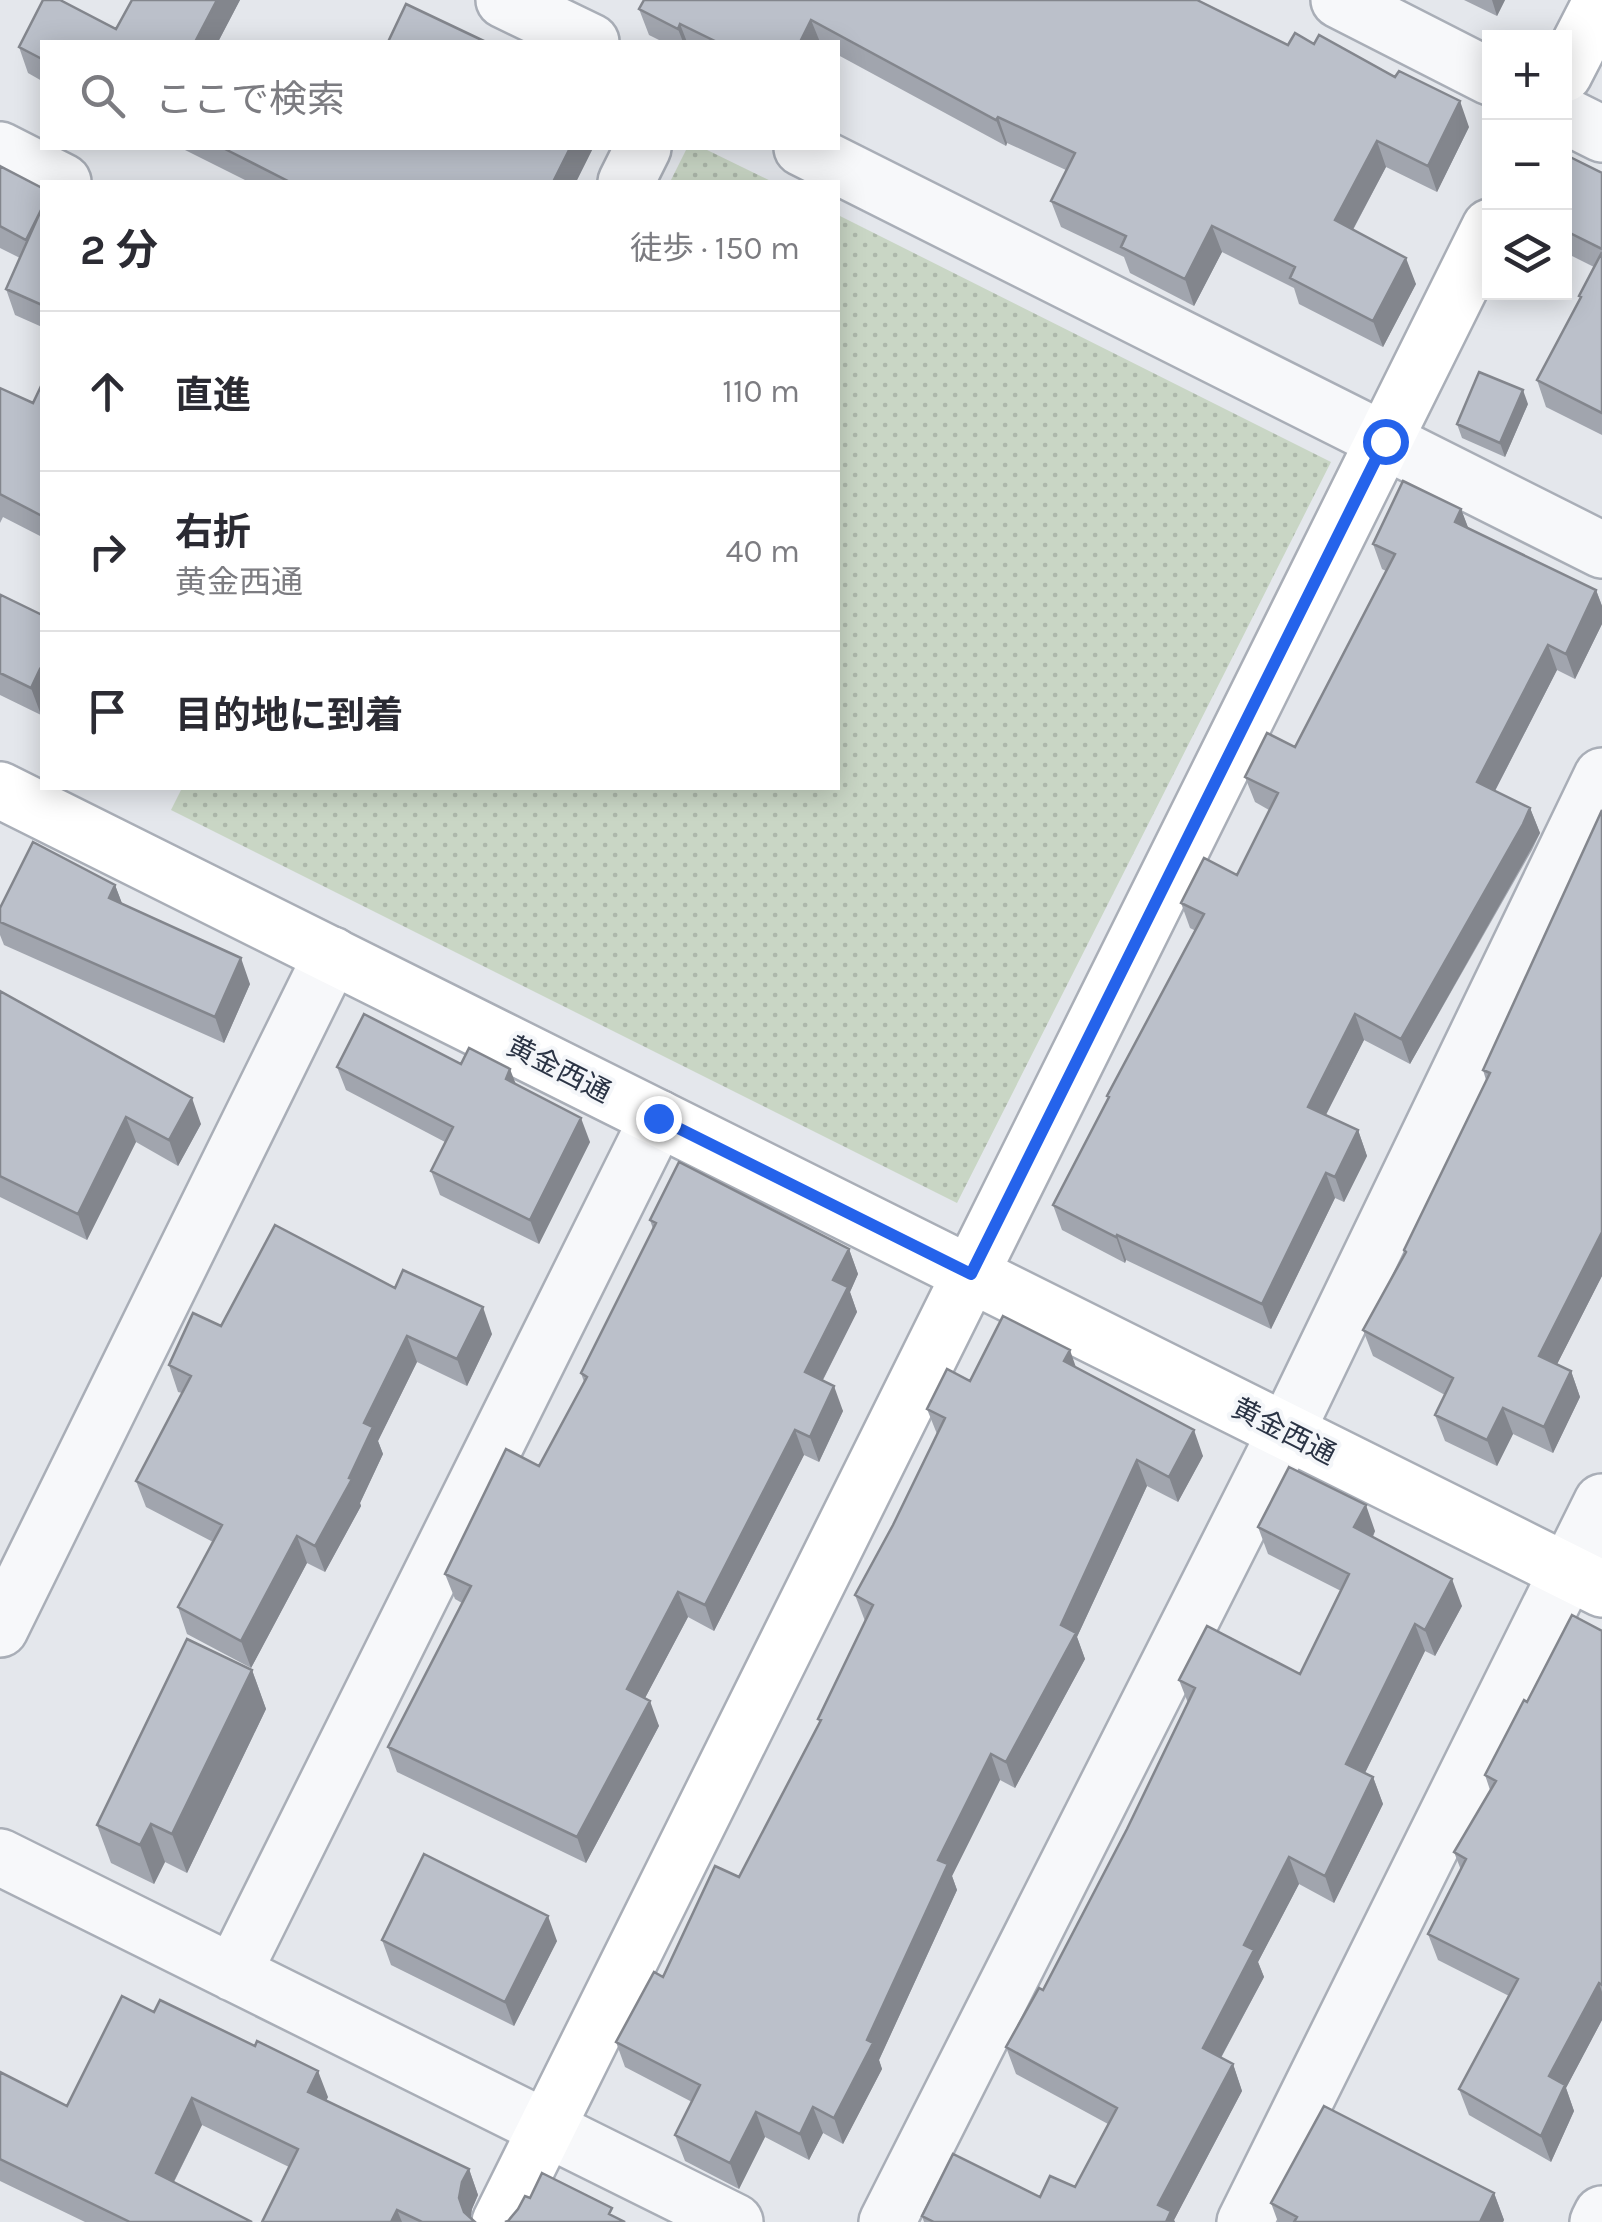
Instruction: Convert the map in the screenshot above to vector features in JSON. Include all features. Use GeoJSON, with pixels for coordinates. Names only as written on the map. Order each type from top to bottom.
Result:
{"type":"FeatureCollection","features":[{"type":"Feature","properties":{"kind":"street"},"geometry":{"type":"LineString","coordinates":[[504,0],[587,40]]}},
{"type":"Feature","properties":{"kind":"street"},"geometry":{"type":"LineString","coordinates":[[1338,0],[1482,73]]}},
{"type":"Feature","properties":{"kind":"street"},"geometry":{"type":"LineString","coordinates":[[1572,58],[1602,0]]}},
{"type":"Feature","properties":{"kind":"street"},"geometry":{"type":"LineString","coordinates":[[1572,119],[1602,134]]}},
{"type":"Feature","properties":{"kind":"street"},"geometry":{"type":"LineString","coordinates":[[0,150],[59,180]]}},
{"type":"Feature","properties":{"kind":"street"},"geometry":{"type":"LineString","coordinates":[[627,180],[641,150]]}},
{"type":"Feature","properties":{"kind":"street"},"geometry":{"type":"LineString","coordinates":[[806,150],[1602,550]]}},
{"type":"Feature","properties":{"kind":"street"},"geometry":{"type":"LineString","coordinates":[[500,2222],[1482,243]]}},
{"type":"Feature","properties":{"kind":"street"},"geometry":{"type":"LineString","coordinates":[[887,2222],[1286,1432],[1602,776]]}},
{"type":"Feature","properties":{"kind":"street","name":"黄金西通"},"geometry":{"type":"LineString","coordinates":[[3,798],[332,955],[1585,1581]]}},
{"type":"Feature","properties":{"kind":"street"},"geometry":{"type":"LineString","coordinates":[[0,1629],[332,955]]}},
{"type":"Feature","properties":{"kind":"street"},"geometry":{"type":"LineString","coordinates":[[233,1973],[658,1118]]}},
{"type":"Feature","properties":{"kind":"street"},"geometry":{"type":"LineString","coordinates":[[1245,2222],[1585,1581],[1602,1502]]}},
{"type":"Feature","properties":{"kind":"street"},"geometry":{"type":"LineString","coordinates":[[0,1857],[735,2222]]}},
{"type":"Feature","properties":{"kind":"street"},"geometry":{"type":"LineString","coordinates":[[1598,2222],[1602,2214]]}},
{"type":"Feature","properties":{"kind":"green space"},"geometry":{"type":"Polygon","coordinates":[[[686,150],[707,150],[769,180],[671,180],[686,150]]]}},
{"type":"Feature","properties":{"kind":"green space"},"geometry":{"type":"Polygon","coordinates":[[[840,216],[1331,462],[957,1203],[171,810],[181,790],[840,790],[840,216]]]}},
{"type":"Feature","properties":{"kind":"building"},"geometry":{"type":"Polygon","coordinates":[[[43,0],[60,0],[116,29],[132,0],[217,0],[196,40],[40,40],[40,58],[19,47],[43,0]]]}},
{"type":"Feature","properties":{"kind":"building"},"geometry":{"type":"Polygon","coordinates":[[[644,0],[1197,0],[1288,45],[1295,33],[1314,44],[1319,35],[1395,77],[1399,71],[1460,101],[1428,166],[1377,141],[1335,220],[1406,258],[1373,321],[1290,278],[1295,267],[1212,226],[1185,279],[1121,247],[1126,236],[1051,201],[1075,153],[998,117],[996,120],[811,20],[801,40],[713,40],[680,24],[678,29],[639,9],[644,0]]]}},
{"type":"Feature","properties":{"kind":"building"},"geometry":{"type":"Polygon","coordinates":[[[406,4],[482,40],[389,40],[406,4]]]}},
{"type":"Feature","properties":{"kind":"building"},"geometry":{"type":"Polygon","coordinates":[[[227,150],[569,150],[554,180],[286,180],[227,150]]]}},
{"type":"Feature","properties":{"kind":"building"},"geometry":{"type":"Polygon","coordinates":[[[1572,158],[1602,173],[1602,249],[1572,234],[1572,158]]]}},
{"type":"Feature","properties":{"kind":"building"},"geometry":{"type":"Polygon","coordinates":[[[0,166],[40,187],[40,212],[26,240],[0,226],[0,166]]]}},
{"type":"Feature","properties":{"kind":"building"},"geometry":{"type":"Polygon","coordinates":[[[40,212],[40,304],[6,289],[40,212]]]}},
{"type":"Feature","properties":{"kind":"building"},"geometry":{"type":"Polygon","coordinates":[[[1602,252],[1602,413],[1537,380],[1602,252]]]}},
{"type":"Feature","properties":{"kind":"building"},"geometry":{"type":"Polygon","coordinates":[[[1479,372],[1523,390],[1500,443],[1457,424],[1479,372]]]}},
{"type":"Feature","properties":{"kind":"building"},"geometry":{"type":"Polygon","coordinates":[[[0,388],[33,403],[40,388],[40,515],[0,494],[0,388]]]}},
{"type":"Feature","properties":{"kind":"building"},"geometry":{"type":"Polygon","coordinates":[[[1403,481],[1461,509],[1455,522],[1596,590],[1566,654],[1548,645],[1477,782],[1530,808],[1523,824],[1401,1039],[1355,1014],[1308,1107],[1358,1130],[1335,1177],[1326,1173],[1262,1304],[1053,1205],[1204,914],[1181,903],[1204,858],[1237,875],[1278,793],[1245,777],[1267,733],[1295,747],[1395,554],[1373,544],[1403,481]]]}},
{"type":"Feature","properties":{"kind":"building"},"geometry":{"type":"Polygon","coordinates":[[[1,595],[40,614],[40,669],[31,688],[0,673],[1,595]]]}},
{"type":"Feature","properties":{"kind":"building"},"geometry":{"type":"Polygon","coordinates":[[[1602,810],[1602,1232],[1539,1356],[1571,1371],[1544,1427],[1503,1408],[1487,1440],[1435,1415],[1453,1378],[1363,1330],[1406,1252],[1490,1073],[1483,1070],[1602,810]]]}},
{"type":"Feature","properties":{"kind":"building"},"geometry":{"type":"Polygon","coordinates":[[[33,842],[115,885],[109,898],[241,958],[215,1017],[0,922],[0,908],[33,842]]]}},
{"type":"Feature","properties":{"kind":"building"},"geometry":{"type":"Polygon","coordinates":[[[0,991],[192,1098],[169,1140],[126,1117],[78,1214],[0,1176],[0,991]]]}},
{"type":"Feature","properties":{"kind":"building"},"geometry":{"type":"Polygon","coordinates":[[[364,1014],[461,1064],[469,1048],[510,1069],[506,1079],[581,1118],[530,1220],[431,1171],[453,1127],[337,1067],[364,1014]]]}},
{"type":"Feature","properties":{"kind":"building"},"geometry":{"type":"Polygon","coordinates":[[[679,1162],[849,1249],[833,1280],[848,1287],[805,1372],[834,1386],[810,1437],[795,1430],[705,1605],[678,1592],[627,1689],[650,1701],[577,1837],[388,1747],[471,1586],[445,1574],[506,1449],[539,1466],[587,1377],[581,1373],[656,1223],[650,1220],[679,1162]]]}},
{"type":"Feature","properties":{"kind":"building"},"geometry":{"type":"Polygon","coordinates":[[[275,1225],[395,1288],[403,1270],[483,1307],[457,1359],[407,1336],[364,1423],[373,1427],[349,1478],[352,1479],[315,1546],[297,1536],[241,1641],[178,1607],[222,1525],[136,1481],[191,1376],[169,1365],[193,1313],[221,1326],[275,1225]]]}},
{"type":"Feature","properties":{"kind":"building"},"geometry":{"type":"Polygon","coordinates":[[[1003,1316],[1070,1350],[1064,1361],[1194,1430],[1169,1477],[1137,1460],[1061,1625],[1076,1633],[1006,1762],[991,1754],[938,1860],[948,1864],[867,2040],[873,2043],[834,2118],[813,2107],[800,2134],[756,2112],[730,2163],[675,2135],[700,2085],[616,2042],[654,1972],[663,1977],[715,1866],[739,1877],[821,1720],[818,1719],[873,1605],[855,1595],[945,1418],[927,1409],[947,1369],[970,1381],[1003,1316]]]}},
{"type":"Feature","properties":{"kind":"building"},"geometry":{"type":"Polygon","coordinates":[[[1289,1467],[1366,1505],[1354,1527],[1452,1579],[1425,1630],[1415,1624],[1346,1764],[1373,1777],[1325,1876],[1289,1857],[1244,1945],[1254,1950],[1203,2048],[1233,2064],[1158,2205],[1171,2211],[1166,2222],[934,2222],[922,2216],[953,2154],[1040,2197],[1050,2176],[1075,2187],[1117,2108],[1006,2047],[1039,1988],[1043,1990],[1195,1688],[1179,1680],[1207,1626],[1300,1674],[1349,1574],[1258,1527],[1289,1467]]]}},
{"type":"Feature","properties":{"kind":"building"},"geometry":{"type":"Polygon","coordinates":[[[1572,1615],[1602,1631],[1602,1985],[1599,1983],[1549,2076],[1565,2085],[1541,2136],[1459,2089],[1518,1979],[1428,1934],[1466,1859],[1454,1852],[1496,1781],[1485,1775],[1572,1615]]]}},
{"type":"Feature","properties":{"kind":"building"},"geometry":{"type":"Polygon","coordinates":[[[187,1639],[252,1670],[172,1834],[151,1824],[140,1845],[97,1825],[187,1639]]]}},
{"type":"Feature","properties":{"kind":"building"},"geometry":{"type":"Polygon","coordinates":[[[424,1854],[548,1916],[505,2002],[382,1940],[424,1854]]]}},
{"type":"Feature","properties":{"kind":"building"},"geometry":{"type":"Polygon","coordinates":[[[122,1996],[154,2012],[160,2000],[255,2046],[257,2041],[318,2071],[308,2092],[469,2169],[459,2198],[464,2212],[475,2222],[422,2222],[397,2210],[391,2222],[262,2222],[298,2149],[192,2098],[156,2173],[252,2222],[130,2222],[0,2159],[0,2072],[67,2106],[122,1996]]]}},
{"type":"Feature","properties":{"kind":"building"},"geometry":{"type":"Polygon","coordinates":[[[1324,2106],[1494,2193],[1480,2222],[1294,2222],[1297,2217],[1271,2203],[1324,2106]]]}},
{"type":"Feature","properties":{"kind":"building"},"geometry":{"type":"Polygon","coordinates":[[[542,2173],[612,2208],[609,2214],[625,2222],[505,2222],[525,2196],[530,2198],[542,2173]]]}},
{"type":"Feature","properties":{"kind":"route"},"geometry":{"type":"LineString","coordinates":[[658,1118],[971,1274],[1385,441]]}}]}
